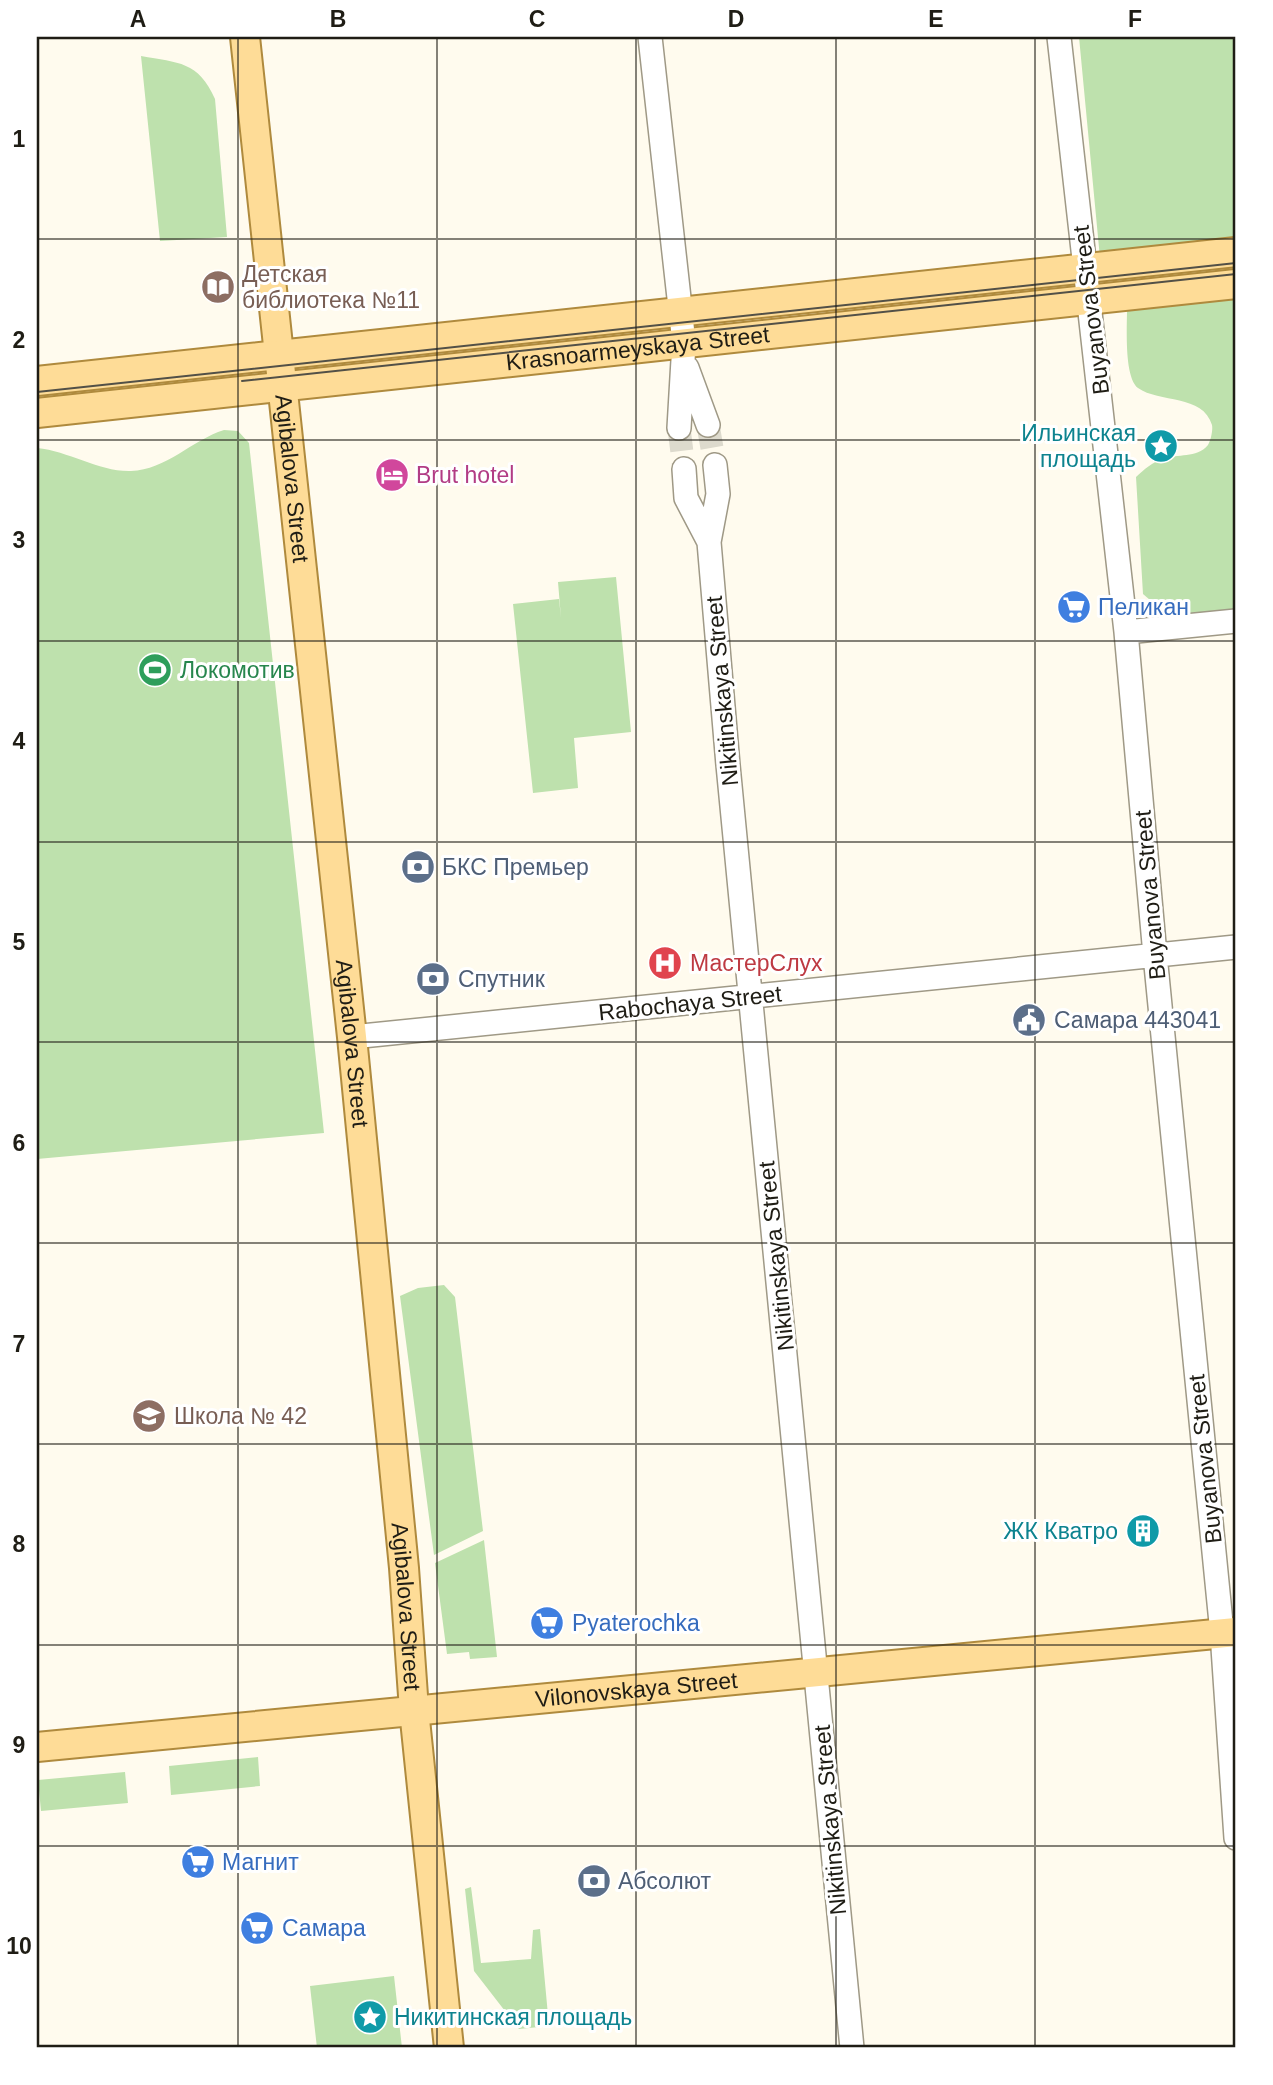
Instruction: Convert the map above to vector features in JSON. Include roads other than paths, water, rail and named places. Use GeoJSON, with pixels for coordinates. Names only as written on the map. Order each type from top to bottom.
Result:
{"type":"FeatureCollection","features":[{"type":"Feature","properties":{"kind":"main road","name":"Agibalova Street"},"geometry":{"type":"LineString","coordinates":[[245,37],[352,1037],[404,1568],[414,1710],[449,2048]]}},
{"type":"Feature","properties":{"kind":"main road","name":"Krasnoarmeyskaya Street"},"geometry":{"type":"LineString","coordinates":[[37,381],[1236,252]]}},
{"type":"Feature","properties":{"kind":"main road","name":"Krasnoarmeyskaya Street"},"geometry":{"type":"LineString","coordinates":[[37,413],[281,386],[684,352],[1090,299],[1236,284]]}},
{"type":"Feature","properties":{"kind":"main road","name":"Vilonovskaya Street"},"geometry":{"type":"LineString","coordinates":[[37,1747],[1229,1633]]}},
{"type":"Feature","properties":{"kind":"street"},"geometry":{"type":"LineString","coordinates":[[650,37],[684,352],[679,428]]}},
{"type":"Feature","properties":{"kind":"street","name":"Buyanova Street"},"geometry":{"type":"LineString","coordinates":[[1059,37],[1126,632],[1155,955],[1229,1633],[1236,1838]]}},
{"type":"Feature","properties":{"kind":"street"},"geometry":{"type":"LineString","coordinates":[[684,352],[708,425]]}},
{"type":"Feature","properties":{"kind":"street"},"geometry":{"type":"LineString","coordinates":[[709,542],[718,494],[715,465]]}},
{"type":"Feature","properties":{"kind":"street","name":"Nikitinskaya Street"},"geometry":{"type":"LineString","coordinates":[[684,468],[686,498],[709,542],[852,2048]]}},
{"type":"Feature","properties":{"kind":"street"},"geometry":{"type":"LineString","coordinates":[[1126,632],[1236,621]]}},
{"type":"Feature","properties":{"kind":"street","name":"Rabochaya Street"},"geometry":{"type":"LineString","coordinates":[[352,1037],[1236,947]]}},
{"type":"Feature","properties":{"kind":"tunnel"},"geometry":{"type":"LineString","coordinates":[[708,425],[715,465]]}},
{"type":"Feature","properties":{"kind":"tunnel"},"geometry":{"type":"LineString","coordinates":[[679,428],[684,469]]}},
{"type":"Feature","properties":{"kind":"tram line"},"geometry":{"type":"LineString","coordinates":[[37,392],[1236,263]]}},
{"type":"Feature","properties":{"kind":"tram line"},"geometry":{"type":"LineString","coordinates":[[242,381],[1236,274]]}},
{"type":"Feature","properties":{"kind":"place","name":"Детская библиотека №11"},"geometry":{"type":"Point","coordinates":[218,287]}},
{"type":"Feature","properties":{"kind":"place","name":"Ильинская площадь"},"geometry":{"type":"Point","coordinates":[1161,446]}},
{"type":"Feature","properties":{"kind":"place","name":"Brut hotel"},"geometry":{"type":"Point","coordinates":[392,475]}},
{"type":"Feature","properties":{"kind":"place","name":"Пеликан"},"geometry":{"type":"Point","coordinates":[1074,607]}},
{"type":"Feature","properties":{"kind":"place","name":"Локомотив"},"geometry":{"type":"Point","coordinates":[155,670]}},
{"type":"Feature","properties":{"kind":"place","name":"БКС Премьер"},"geometry":{"type":"Point","coordinates":[418,867]}},
{"type":"Feature","properties":{"kind":"place","name":"МастерСлух"},"geometry":{"type":"Point","coordinates":[665,963]}},
{"type":"Feature","properties":{"kind":"place","name":"Спутник"},"geometry":{"type":"Point","coordinates":[433,979]}},
{"type":"Feature","properties":{"kind":"place","name":"Самара 443041"},"geometry":{"type":"Point","coordinates":[1029,1020]}},
{"type":"Feature","properties":{"kind":"place","name":"Школа № 42"},"geometry":{"type":"Point","coordinates":[149,1416]}},
{"type":"Feature","properties":{"kind":"place","name":"ЖК Кватро"},"geometry":{"type":"Point","coordinates":[1143,1531]}},
{"type":"Feature","properties":{"kind":"place","name":"Pyaterochka"},"geometry":{"type":"Point","coordinates":[547,1623]}},
{"type":"Feature","properties":{"kind":"place","name":"Магнит"},"geometry":{"type":"Point","coordinates":[198,1862]}},
{"type":"Feature","properties":{"kind":"place","name":"Абсолют"},"geometry":{"type":"Point","coordinates":[594,1881]}},
{"type":"Feature","properties":{"kind":"place","name":"Самара"},"geometry":{"type":"Point","coordinates":[257,1928]}},
{"type":"Feature","properties":{"kind":"place","name":"Никитинская площадь"},"geometry":{"type":"Point","coordinates":[370,2017]}}]}
